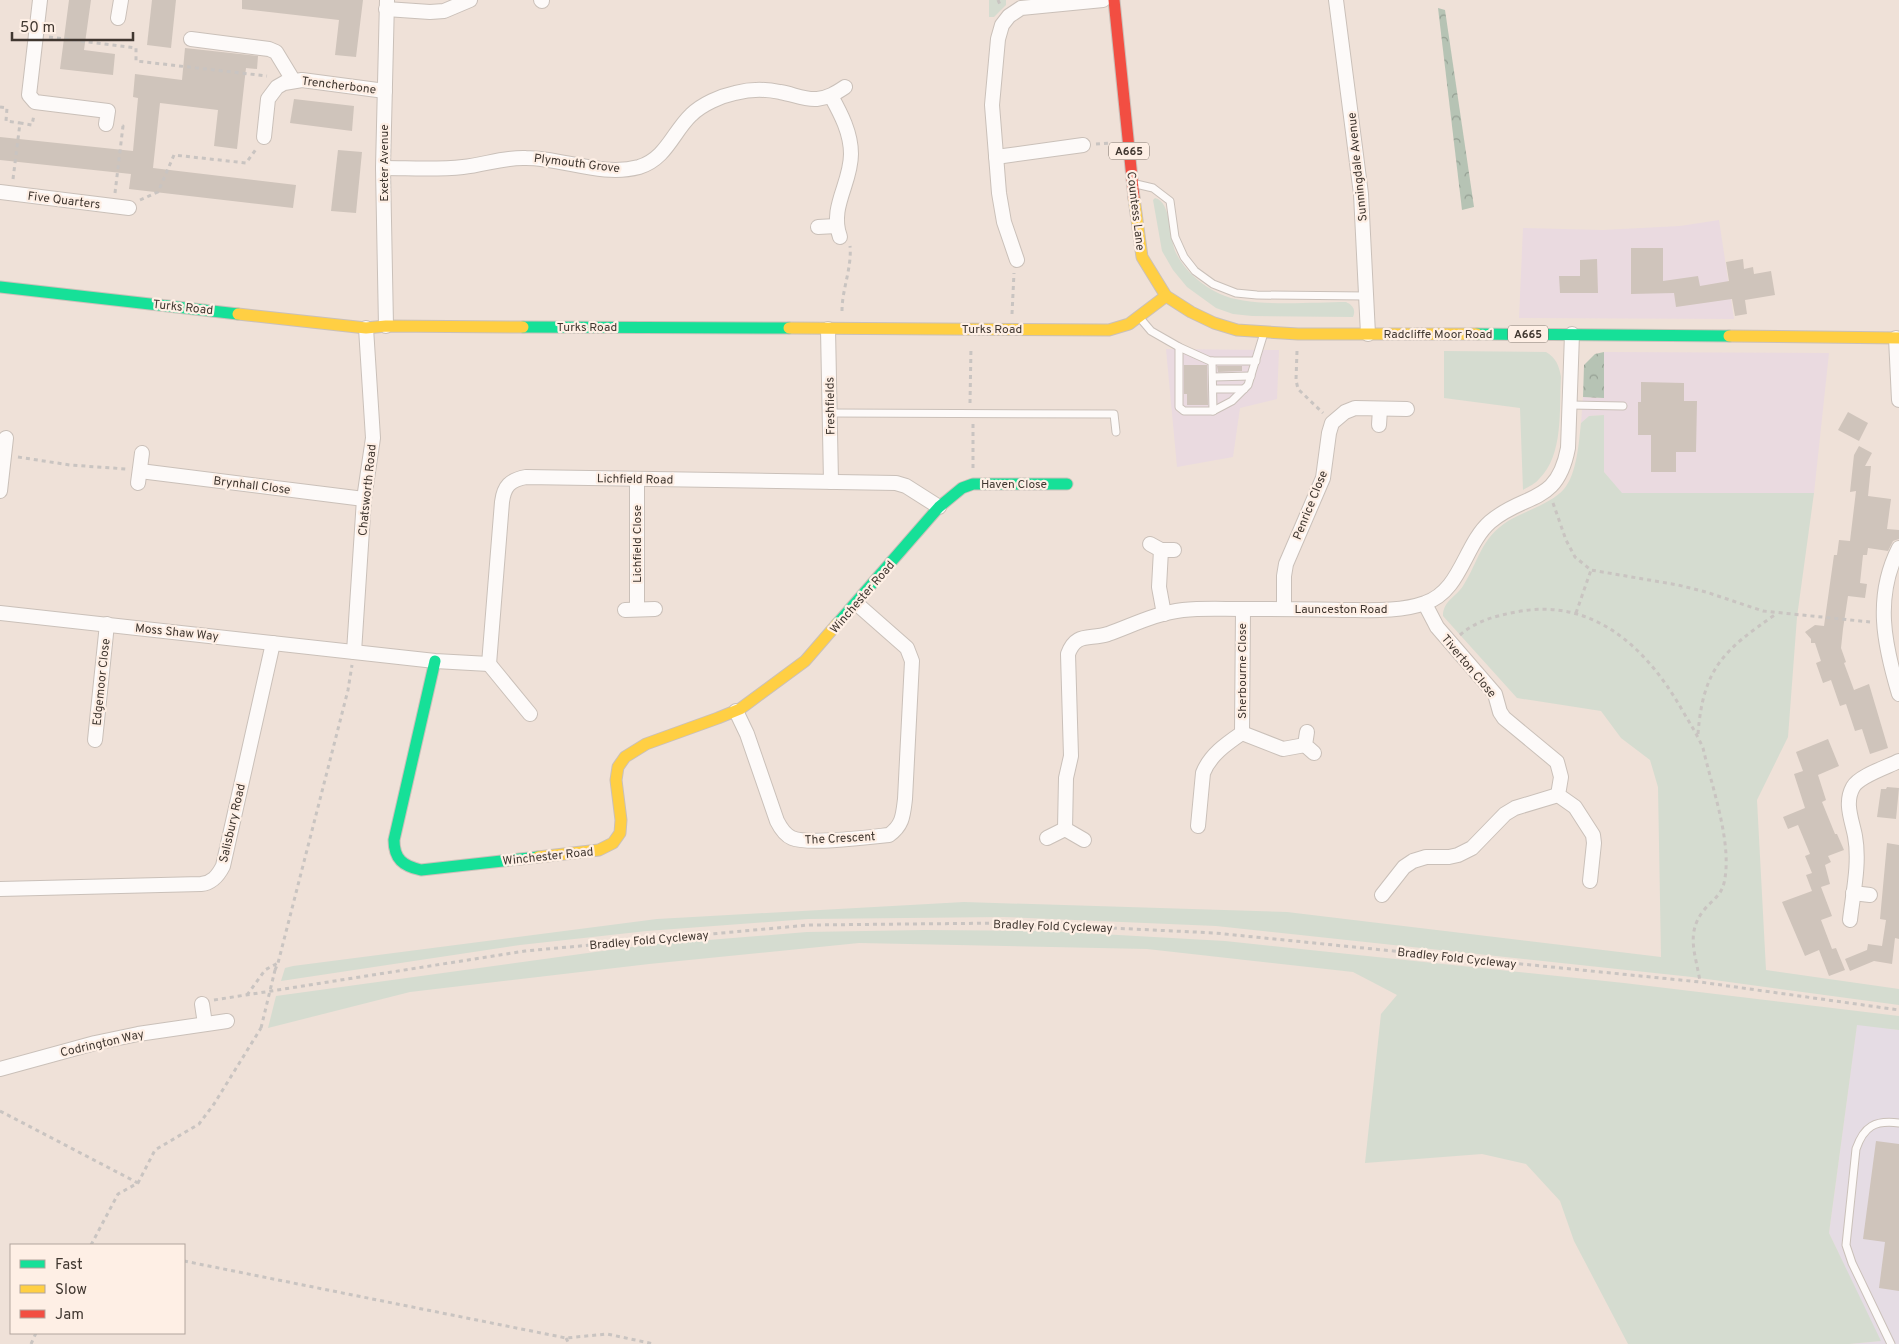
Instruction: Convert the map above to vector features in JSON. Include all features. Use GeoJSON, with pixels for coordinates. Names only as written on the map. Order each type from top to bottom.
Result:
{"type":"FeatureCollection","features":[{"type":"Feature","properties":{"kind":"street"},"geometry":{"type":"LineString","coordinates":[[40,0],[29,95],[35,102],[108,111],[106,124]]}},
{"type":"Feature","properties":{"kind":"street"},"geometry":{"type":"LineString","coordinates":[[118,18],[121,0]]}},
{"type":"Feature","properties":{"kind":"street"},"geometry":{"type":"LineString","coordinates":[[386,5],[430,12],[444,10],[470,0]]}},
{"type":"Feature","properties":{"kind":"street"},"geometry":{"type":"LineString","coordinates":[[1017,260],[1003,240],[1004,222],[999,193],[992,106],[992,86],[998,39],[1002,25],[1009,16],[1021,8],[1103,0]]}},
{"type":"Feature","properties":{"kind":"street","name":"Countess Lane"},"geometry":{"type":"LineString","coordinates":[[1114,0],[1132,184],[1142,256],[1166,296]]}},
{"type":"Feature","properties":{"kind":"street","name":"Sunningdale Avenue"},"geometry":{"type":"LineString","coordinates":[[1336,0],[1361,194],[1368,334]]}},
{"type":"Feature","properties":{"kind":"street","name":"Exeter Avenue"},"geometry":{"type":"LineString","coordinates":[[386,5],[383,168],[386,326]]}},
{"type":"Feature","properties":{"kind":"street","name":"Trencherbone"},"geometry":{"type":"LineString","coordinates":[[191,39],[269,49],[276,52],[287,82],[302,80],[385,91]]}},
{"type":"Feature","properties":{"kind":"street"},"geometry":{"type":"LineString","coordinates":[[264,137],[268,100],[272,92],[287,82]]}},
{"type":"Feature","properties":{"kind":"street","name":"Plymouth Grove"},"geometry":{"type":"LineString","coordinates":[[383,168],[461,168],[508,158],[528,158],[623,170],[640,167],[654,160],[666,149],[692,113],[706,104],[733,93],[764,90],[781,92],[804,99],[818,99],[831,96],[845,87]]}},
{"type":"Feature","properties":{"kind":"street"},"geometry":{"type":"LineString","coordinates":[[818,227],[838,232],[837,214],[850,169],[851,154],[846,126],[831,96]]}},
{"type":"Feature","properties":{"kind":"street"},"geometry":{"type":"LineString","coordinates":[[996,157],[1061,154],[1083,146]]}},
{"type":"Feature","properties":{"kind":"street","name":"Five Quarters"},"geometry":{"type":"LineString","coordinates":[[6,193],[122,207]]}},
{"type":"Feature","properties":{"kind":"street","name":"Turks Road"},"geometry":{"type":"LineString","coordinates":[[0,287],[366,328],[386,326],[1108,330],[1129,324],[1166,296]]}},
{"type":"Feature","properties":{"kind":"street","name":"Radcliffe Moor Road"},"geometry":{"type":"LineString","coordinates":[[1166,296],[1191,312],[1214,323],[1237,330],[1264,333],[1898,338]]}},
{"type":"Feature","properties":{"kind":"street","name":"Chatsworth Road"},"geometry":{"type":"LineString","coordinates":[[354,652],[364,499],[373,438],[366,328]]}},
{"type":"Feature","properties":{"kind":"street","name":"Freshfields"},"geometry":{"type":"LineString","coordinates":[[831,482],[830,413],[835,329]]}},
{"type":"Feature","properties":{"kind":"street","name":"Launceston Road"},"geometry":{"type":"LineString","coordinates":[[1065,829],[1066,778],[1071,756],[1067,668],[1070,647],[1078,638],[1101,636],[1140,620],[1190,610],[1376,610],[1425,604],[1445,591],[1477,537],[1490,522],[1535,498],[1560,476],[1565,465],[1571,405],[1572,334]]}},
{"type":"Feature","properties":{"kind":"street"},"geometry":{"type":"LineString","coordinates":[[1898,338],[1899,400]]}},
{"type":"Feature","properties":{"kind":"street"},"geometry":{"type":"LineString","coordinates":[[1332,423],[1345,412],[1355,408],[1407,409]]}},
{"type":"Feature","properties":{"kind":"street"},"geometry":{"type":"LineString","coordinates":[[1379,425],[1380,408]]}},
{"type":"Feature","properties":{"kind":"street","name":"Penrice Close"},"geometry":{"type":"LineString","coordinates":[[1284,609],[1286,564],[1324,478],[1329,433],[1332,423]]}},
{"type":"Feature","properties":{"kind":"street"},"geometry":{"type":"LineString","coordinates":[[0,491],[7,439]]}},
{"type":"Feature","properties":{"kind":"street"},"geometry":{"type":"LineString","coordinates":[[139,477],[142,453]]}},
{"type":"Feature","properties":{"kind":"street","name":"Brynhall Close"},"geometry":{"type":"LineString","coordinates":[[139,477],[364,499]]}},
{"type":"Feature","properties":{"kind":"street","name":"Lichfield Road"},"geometry":{"type":"LineString","coordinates":[[489,664],[503,492],[508,484],[515,479],[526,477],[896,484],[906,486],[939,508]]}},
{"type":"Feature","properties":{"kind":"street","name":"Lichfield Close"},"geometry":{"type":"LineString","coordinates":[[637,479],[631,609],[655,609]]}},
{"type":"Feature","properties":{"kind":"street","name":"Haven Close"},"geometry":{"type":"LineString","coordinates":[[939,508],[962,488],[973,484],[1068,484]]}},
{"type":"Feature","properties":{"kind":"street","name":"Winchester Road"},"geometry":{"type":"LineString","coordinates":[[435,661],[394,840],[394,847],[399,860],[404,866],[422,870],[599,850],[609,847],[616,840],[620,831],[621,822],[617,779],[622,759],[646,744],[736,711],[787,676],[805,661],[939,508]]}},
{"type":"Feature","properties":{"kind":"street"},"geometry":{"type":"LineString","coordinates":[[1161,548],[1159,587],[1164,614]]}},
{"type":"Feature","properties":{"kind":"street"},"geometry":{"type":"LineString","coordinates":[[1899,548],[1887,576],[1884,623],[1886,645],[1899,694]]}},
{"type":"Feature","properties":{"kind":"street","name":"The Crescent"},"geometry":{"type":"LineString","coordinates":[[736,711],[747,734],[777,821],[791,838],[808,841],[890,835],[898,828],[903,818],[905,799],[912,661],[907,648],[856,604]]}},
{"type":"Feature","properties":{"kind":"street","name":"Tiverton Close"},"geometry":{"type":"LineString","coordinates":[[1425,604],[1437,627],[1495,694],[1500,712],[1504,718],[1557,762],[1561,777],[1558,795]]}},
{"type":"Feature","properties":{"kind":"street","name":"Sherbourne Close"},"geometry":{"type":"LineString","coordinates":[[1242,733],[1243,609]]}},
{"type":"Feature","properties":{"kind":"street","name":"Moss Shaw Way"},"geometry":{"type":"LineString","coordinates":[[0,613],[435,661],[489,664]]}},
{"type":"Feature","properties":{"kind":"street","name":"Edgemoor Close"},"geometry":{"type":"LineString","coordinates":[[95,740],[107,624]]}},
{"type":"Feature","properties":{"kind":"street","name":"Salisbury Road"},"geometry":{"type":"LineString","coordinates":[[0,889],[201,884],[208,883],[215,878],[223,866],[273,643]]}},
{"type":"Feature","properties":{"kind":"street"},"geometry":{"type":"LineString","coordinates":[[489,664],[530,714]]}},
{"type":"Feature","properties":{"kind":"street","name":"Sherbourne Close"},"geometry":{"type":"LineString","coordinates":[[1242,733],[1283,749],[1309,743]]}},
{"type":"Feature","properties":{"kind":"street","name":"Sherbourne Close"},"geometry":{"type":"LineString","coordinates":[[1198,826],[1202,773],[1210,758],[1242,733]]}},
{"type":"Feature","properties":{"kind":"street"},"geometry":{"type":"LineString","coordinates":[[1850,920],[1857,848],[1850,814],[1850,794],[1854,786],[1861,779],[1899,761]]}},
{"type":"Feature","properties":{"kind":"street"},"geometry":{"type":"LineString","coordinates":[[1382,895],[1394,870],[1404,867],[1413,861],[1458,855],[1472,848],[1505,814],[1515,808],[1558,795],[1576,807],[1593,835],[1594,843],[1587,872]]}},
{"type":"Feature","properties":{"kind":"street"},"geometry":{"type":"LineString","coordinates":[[1200,802],[1215,802]]}},
{"type":"Feature","properties":{"kind":"street"},"geometry":{"type":"LineString","coordinates":[[1047,838],[1065,829],[1084,840]]}},
{"type":"Feature","properties":{"kind":"street"},"geometry":{"type":"LineString","coordinates":[[1853,893],[1870,895]]}},
{"type":"Feature","properties":{"kind":"street"},"geometry":{"type":"LineString","coordinates":[[205,1003],[205,1024]]}},
{"type":"Feature","properties":{"kind":"street","name":"Codrington Way"},"geometry":{"type":"LineString","coordinates":[[0,1069],[95,1043],[227,1020]]}},
{"type":"Feature","properties":{"kind":"lane"},"geometry":{"type":"LineString","coordinates":[[1132,184],[1153,188],[1170,201],[1175,236],[1184,257],[1195,271],[1213,284],[1236,293],[1257,296],[1367,296]]}},
{"type":"Feature","properties":{"kind":"lane"},"geometry":{"type":"LineString","coordinates":[[1139,316],[1151,331],[1179,348],[1212,361],[1256,361]]}},
{"type":"Feature","properties":{"kind":"lane"},"geometry":{"type":"LineString","coordinates":[[1179,348],[1179,407],[1184,410],[1213,411],[1232,401],[1248,385],[1264,333]]}},
{"type":"Feature","properties":{"kind":"lane"},"geometry":{"type":"LineString","coordinates":[[1212,361],[1213,411]]}},
{"type":"Feature","properties":{"kind":"lane"},"geometry":{"type":"LineString","coordinates":[[1212,377],[1251,376]]}},
{"type":"Feature","properties":{"kind":"lane"},"geometry":{"type":"LineString","coordinates":[[1213,389],[1244,389]]}},
{"type":"Feature","properties":{"kind":"lane"},"geometry":{"type":"LineString","coordinates":[[1571,405],[1624,406]]}},
{"type":"Feature","properties":{"kind":"lane"},"geometry":{"type":"LineString","coordinates":[[830,413],[1114,414],[1116,432]]}},
{"type":"Feature","properties":{"kind":"lane"},"geometry":{"type":"LineString","coordinates":[[1891,1344],[1852,1263],[1846,1245],[1856,1149],[1860,1138],[1867,1128],[1876,1123],[1899,1122]]}},
{"type":"Feature","properties":{"kind":"path"},"geometry":{"type":"LineString","coordinates":[[36,36],[136,48],[136,61],[277,77],[287,82]]}},
{"type":"Feature","properties":{"kind":"path"},"geometry":{"type":"LineString","coordinates":[[0,107],[8,108],[6,121],[32,125],[35,102]]}},
{"type":"Feature","properties":{"kind":"path"},"geometry":{"type":"LineString","coordinates":[[6,193],[20,123]]}},
{"type":"Feature","properties":{"kind":"path"},"geometry":{"type":"LineString","coordinates":[[106,124],[123,126],[122,207],[158,192],[174,155],[246,163],[264,137]]}},
{"type":"Feature","properties":{"kind":"path"},"geometry":{"type":"LineString","coordinates":[[1083,146],[1128,141]]}},
{"type":"Feature","properties":{"kind":"path"},"geometry":{"type":"LineString","coordinates":[[835,329],[851,256],[850,245],[838,232]]}},
{"type":"Feature","properties":{"kind":"path"},"geometry":{"type":"LineString","coordinates":[[1011,330],[1013,275],[1017,260]]}},
{"type":"Feature","properties":{"kind":"path"},"geometry":{"type":"LineString","coordinates":[[971,329],[973,484]]}},
{"type":"Feature","properties":{"kind":"path"},"geometry":{"type":"LineString","coordinates":[[1298,334],[1296,380],[1298,389],[1332,423]]}},
{"type":"Feature","properties":{"kind":"path"},"geometry":{"type":"LineString","coordinates":[[4,455],[139,477]]}},
{"type":"Feature","properties":{"kind":"path"},"geometry":{"type":"LineString","coordinates":[[1548,488],[1566,540],[1575,557],[1591,570],[1678,585],[1706,592],[1762,612],[1884,623]]}},
{"type":"Feature","properties":{"kind":"path"},"geometry":{"type":"LineString","coordinates":[[1576,613],[1591,570]]}},
{"type":"Feature","properties":{"kind":"path"},"geometry":{"type":"LineString","coordinates":[[1450,643],[1470,626],[1484,619],[1533,608],[1576,613],[1602,622],[1622,637],[1640,652],[1671,690],[1703,748],[1723,829],[1726,863],[1724,883],[1719,896],[1696,921],[1692,935],[1700,982]]}},
{"type":"Feature","properties":{"kind":"path"},"geometry":{"type":"LineString","coordinates":[[1698,736],[1700,711],[1705,689],[1717,665],[1749,633],[1776,614]]}},
{"type":"Feature","properties":{"kind":"path"},"geometry":{"type":"LineString","coordinates":[[92,1244],[118,1194],[138,1183],[155,1150],[199,1124],[214,1104],[261,1028],[348,690],[354,652]]}},
{"type":"Feature","properties":{"kind":"path","name":"Bradley Fold Cycleway"},"geometry":{"type":"LineString","coordinates":[[205,1003],[525,951],[809,925],[1008,923],[1215,933],[1700,982],[1899,1010]]}},
{"type":"Feature","properties":{"kind":"path"},"geometry":{"type":"LineString","coordinates":[[247,995],[265,970],[278,963]]}},
{"type":"Feature","properties":{"kind":"path"},"geometry":{"type":"LineString","coordinates":[[0,1111],[138,1183]]}},
{"type":"Feature","properties":{"kind":"path"},"geometry":{"type":"LineString","coordinates":[[185,1261],[566,1338],[607,1334],[654,1344]]}},
{"type":"Feature","properties":{"kind":"path"},"geometry":{"type":"LineString","coordinates":[[566,1338],[569,1344]]}},
{"type":"Feature","properties":{"kind":"shaded area"},"geometry":{"type":"Polygon","coordinates":[[[989,0],[1006,0],[1006,5],[994,17],[989,17],[989,0]]]}},
{"type":"Feature","properties":{"kind":"shaded area"},"geometry":{"type":"Polygon","coordinates":[[[1155,198],[1164,206],[1167,213],[1174,247],[1180,260],[1194,277],[1213,290],[1233,298],[1264,303],[1346,302],[1353,308],[1353,317],[1252,316],[1233,314],[1216,308],[1187,287],[1173,270],[1162,251],[1153,200],[1155,198]]]}},
{"type":"Feature","properties":{"kind":"shaded area"},"geometry":{"type":"Polygon","coordinates":[[[1719,220],[1734,319],[1519,318],[1523,228],[1602,230],[1680,226],[1719,220]]]}},
{"type":"Feature","properties":{"kind":"shaded area"},"geometry":{"type":"Polygon","coordinates":[[[1166,349],[1279,350],[1277,399],[1240,408],[1233,457],[1177,467],[1166,349]]]}},
{"type":"Feature","properties":{"kind":"shaded area"},"geometry":{"type":"Polygon","coordinates":[[[1444,351],[1546,352],[1555,359],[1561,377],[1559,431],[1553,457],[1547,469],[1533,484],[1523,490],[1520,408],[1444,398],[1444,351]]]}},
{"type":"Feature","properties":{"kind":"shaded area"},"geometry":{"type":"Polygon","coordinates":[[[1604,352],[1829,353],[1814,493],[1622,494],[1604,472],[1604,415],[1589,416],[1581,423],[1583,397],[1604,398],[1604,352]]]}},
{"type":"Feature","properties":{"kind":"shaded area"},"geometry":{"type":"Polygon","coordinates":[[[1604,415],[1604,472],[1622,493],[1814,493],[1797,617],[1788,737],[1757,800],[1766,970],[1899,989],[1899,1005],[1692,977],[1216,926],[1004,917],[808,919],[647,931],[520,945],[281,981],[285,968],[293,966],[657,919],[964,902],[1287,912],[1661,957],[1658,787],[1650,760],[1621,738],[1601,711],[1517,698],[1443,616],[1447,603],[1463,586],[1491,535],[1508,521],[1545,503],[1564,489],[1575,466],[1581,423],[1589,416],[1604,415]]]}},
{"type":"Feature","properties":{"kind":"shaded area"},"geometry":{"type":"Polygon","coordinates":[[[924,930],[1047,931],[1225,941],[1624,983],[1899,1016],[1899,1030],[1857,1025],[1829,1233],[1881,1341],[1849,1344],[1628,1344],[1574,1241],[1560,1201],[1526,1164],[1482,1154],[1365,1163],[1381,1014],[1397,995],[1353,972],[1147,949],[859,943],[649,964],[410,992],[268,1028],[276,996],[646,945],[807,932],[924,930]]]}},
{"type":"Feature","properties":{"kind":"shaded area"},"geometry":{"type":"Polygon","coordinates":[[[1857,1024],[1899,1030],[1899,1344],[1849,1344],[1880,1341],[1829,1233],[1857,1024]]]}},
{"type":"Feature","properties":{"kind":"green space"},"geometry":{"type":"Polygon","coordinates":[[[1438,8],[1445,10],[1474,207],[1462,210],[1438,8]]]}},
{"type":"Feature","properties":{"kind":"green space"},"geometry":{"type":"Polygon","coordinates":[[[1604,352],[1604,398],[1583,397],[1584,365],[1595,354],[1604,352]]]}},
{"type":"Feature","properties":{"kind":"building"},"geometry":{"type":"Polygon","coordinates":[[[69,0],[91,0],[84,50],[115,54],[113,75],[60,69],[69,0]]]}},
{"type":"Feature","properties":{"kind":"building"},"geometry":{"type":"Polygon","coordinates":[[[152,0],[176,0],[171,48],[147,45],[152,0]]]}},
{"type":"Feature","properties":{"kind":"building"},"geometry":{"type":"Polygon","coordinates":[[[242,0],[363,0],[356,57],[335,55],[339,20],[242,9],[242,0]]]}},
{"type":"Feature","properties":{"kind":"building"},"geometry":{"type":"Polygon","coordinates":[[[185,48],[258,56],[257,69],[246,68],[237,149],[214,146],[218,110],[160,103],[153,168],[296,185],[293,208],[129,189],[131,174],[0,160],[0,137],[133,151],[138,98],[133,97],[135,74],[182,80],[185,48]]]}},
{"type":"Feature","properties":{"kind":"building"},"geometry":{"type":"Polygon","coordinates":[[[294,99],[354,106],[352,131],[290,123],[294,99]]]}},
{"type":"Feature","properties":{"kind":"building"},"geometry":{"type":"Polygon","coordinates":[[[338,150],[362,152],[356,213],[331,211],[338,150]]]}},
{"type":"Feature","properties":{"kind":"building"},"geometry":{"type":"Polygon","coordinates":[[[1631,248],[1663,248],[1663,281],[1698,276],[1700,286],[1729,281],[1726,262],[1743,259],[1744,269],[1753,267],[1754,274],[1771,271],[1775,295],[1745,300],[1747,314],[1735,316],[1732,299],[1676,307],[1674,293],[1631,294],[1631,248]]]}},
{"type":"Feature","properties":{"kind":"building"},"geometry":{"type":"Polygon","coordinates":[[[1597,259],[1598,293],[1560,293],[1559,276],[1580,276],[1580,260],[1597,259]]]}},
{"type":"Feature","properties":{"kind":"building"},"geometry":{"type":"Polygon","coordinates":[[[1184,365],[1207,365],[1208,405],[1187,405],[1187,394],[1184,394],[1184,365]]]}},
{"type":"Feature","properties":{"kind":"building"},"geometry":{"type":"Polygon","coordinates":[[[1217,366],[1242,366],[1242,371],[1218,372],[1217,366]]]}},
{"type":"Feature","properties":{"kind":"building"},"geometry":{"type":"Polygon","coordinates":[[[1641,382],[1684,383],[1684,401],[1697,401],[1696,452],[1676,452],[1676,472],[1651,472],[1651,435],[1638,435],[1638,402],[1641,402],[1641,382]]]}},
{"type":"Feature","properties":{"kind":"building"},"geometry":{"type":"Polygon","coordinates":[[[1848,412],[1868,423],[1859,441],[1838,430],[1848,412]]]}},
{"type":"Feature","properties":{"kind":"building"},"geometry":{"type":"Polygon","coordinates":[[[1859,446],[1872,453],[1865,466],[1871,466],[1868,496],[1891,499],[1887,529],[1899,530],[1899,539],[1893,541],[1888,551],[1868,548],[1867,555],[1863,555],[1860,583],[1867,584],[1865,598],[1848,596],[1843,629],[1841,648],[1846,662],[1844,663],[1854,690],[1869,684],[1888,748],[1870,754],[1862,729],[1855,731],[1846,704],[1840,706],[1831,680],[1823,683],[1816,663],[1821,661],[1815,643],[1811,643],[1811,639],[1805,632],[1815,625],[1824,626],[1834,555],[1837,555],[1839,540],[1850,541],[1856,491],[1850,492],[1854,455],[1859,446]]]}},
{"type":"Feature","properties":{"kind":"building"},"geometry":{"type":"Polygon","coordinates":[[[1828,739],[1839,766],[1818,775],[1826,800],[1822,802],[1835,834],[1837,834],[1844,850],[1828,856],[1831,862],[1825,865],[1830,884],[1821,887],[1832,916],[1821,920],[1832,949],[1836,948],[1845,970],[1829,976],[1819,950],[1805,956],[1782,902],[1812,891],[1806,875],[1812,873],[1805,856],[1810,854],[1798,825],[1788,829],[1783,817],[1805,808],[1794,774],[1803,771],[1796,752],[1828,739]]]}},
{"type":"Feature","properties":{"kind":"building"},"geometry":{"type":"Polygon","coordinates":[[[1887,787],[1899,788],[1896,819],[1877,817],[1881,789],[1886,789],[1887,787]]]}},
{"type":"Feature","properties":{"kind":"building"},"geometry":{"type":"Polygon","coordinates":[[[1887,843],[1899,845],[1899,939],[1895,938],[1892,964],[1874,961],[1850,971],[1845,959],[1867,950],[1868,944],[1882,946],[1886,920],[1880,919],[1887,843]]]}},
{"type":"Feature","properties":{"kind":"building"},"geometry":{"type":"Polygon","coordinates":[[[1876,1141],[1899,1144],[1899,1291],[1879,1288],[1885,1242],[1863,1239],[1876,1141]]]}},
{"type":"Feature","properties":{"kind":"traffic: fast"},"geometry":{"type":"LineString","coordinates":[[0,287],[238,314]]}},
{"type":"Feature","properties":{"kind":"traffic: fast"},"geometry":{"type":"LineString","coordinates":[[523,327],[789,328]]}},
{"type":"Feature","properties":{"kind":"traffic: fast"},"geometry":{"type":"LineString","coordinates":[[1477,334],[1729,336]]}},
{"type":"Feature","properties":{"kind":"traffic: fast"},"geometry":{"type":"LineString","coordinates":[[837,624],[939,507],[962,488],[973,484],[1067,484]]}},
{"type":"Feature","properties":{"kind":"traffic: fast"},"geometry":{"type":"LineString","coordinates":[[435,661],[394,840],[394,847],[398,857],[405,864],[421,870],[538,857]]}},
{"type":"Feature","properties":{"kind":"traffic: slow"},"geometry":{"type":"LineString","coordinates":[[1134,198],[1142,257],[1166,296],[1191,312],[1214,323],[1237,330],[1298,334],[1477,334]]}},
{"type":"Feature","properties":{"kind":"traffic: slow"},"geometry":{"type":"LineString","coordinates":[[789,328],[1109,330],[1129,324],[1166,296]]}},
{"type":"Feature","properties":{"kind":"traffic: slow"},"geometry":{"type":"LineString","coordinates":[[238,314],[366,328],[386,326],[523,327]]}},
{"type":"Feature","properties":{"kind":"traffic: slow"},"geometry":{"type":"LineString","coordinates":[[1729,336],[1899,338]]}},
{"type":"Feature","properties":{"kind":"traffic: slow"},"geometry":{"type":"LineString","coordinates":[[538,857],[599,850],[613,843],[620,833],[621,820],[616,780],[618,767],[625,757],[646,744],[740,709],[805,661],[837,624]]}},
{"type":"Feature","properties":{"kind":"traffic: jam"},"geometry":{"type":"LineString","coordinates":[[1114,0],[1134,198]]}}]}
